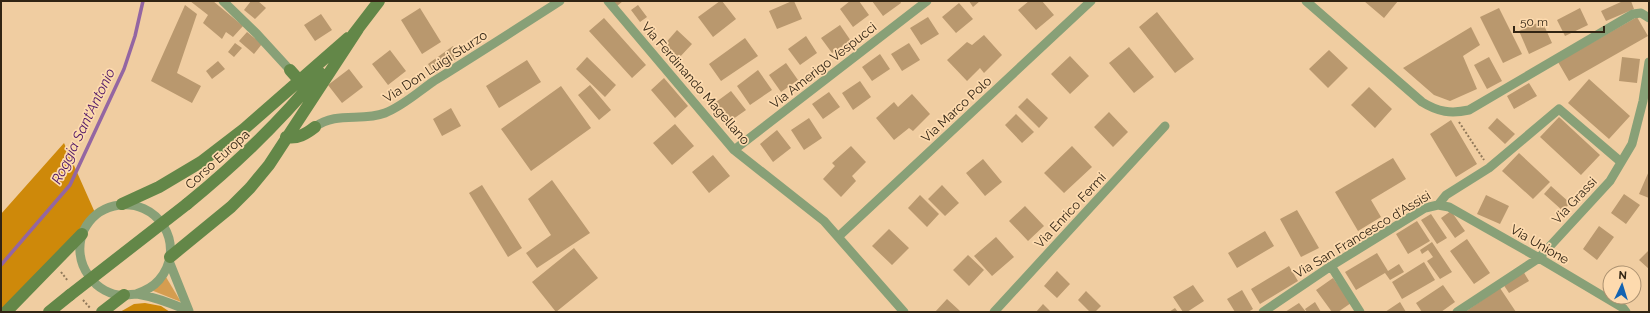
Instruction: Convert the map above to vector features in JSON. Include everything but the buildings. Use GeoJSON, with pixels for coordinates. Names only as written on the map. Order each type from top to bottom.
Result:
{"type":"FeatureCollection","features":[{"type":"Feature","properties":{"kind":"main road","name":"Corso Europa"},"geometry":{"type":"LineString","coordinates":[[49,312],[216,181],[293,106],[358,29],[379,1]]}},
{"type":"Feature","properties":{"kind":"main road"},"geometry":{"type":"LineString","coordinates":[[122,204],[159,187],[202,162],[244,129],[298,79],[358,29]]}},
{"type":"Feature","properties":{"kind":"main road"},"geometry":{"type":"LineString","coordinates":[[170,259],[232,207],[269,165],[358,29]]}},
{"type":"Feature","properties":{"kind":"main road"},"geometry":{"type":"LineString","coordinates":[[290,70],[298,79]]}},
{"type":"Feature","properties":{"kind":"main road"},"geometry":{"type":"LineString","coordinates":[[286,137],[294,139],[302,136],[315,127]]}},
{"type":"Feature","properties":{"kind":"main road"},"geometry":{"type":"LineString","coordinates":[[6,312],[82,234]]}},
{"type":"Feature","properties":{"kind":"main road"},"geometry":{"type":"LineString","coordinates":[[102,312],[130,295]]}},
{"type":"Feature","properties":{"kind":"street"},"geometry":{"type":"LineString","coordinates":[[223,1],[257,34],[290,70]]}},
{"type":"Feature","properties":{"kind":"street","name":"Via Don Luigi Sturzo"},"geometry":{"type":"LineString","coordinates":[[315,127],[328,119],[342,116],[372,116],[385,113],[398,107],[424,87],[560,1]]}},
{"type":"Feature","properties":{"kind":"street","name":"Via Ferdinando Magellano"},"geometry":{"type":"LineString","coordinates":[[608,1],[734,150],[824,221],[904,312]]}},
{"type":"Feature","properties":{"kind":"street","name":"Via Amerigo Vespucci"},"geometry":{"type":"LineString","coordinates":[[734,150],[927,1]]}},
{"type":"Feature","properties":{"kind":"street","name":"Via Marco Polo"},"geometry":{"type":"LineString","coordinates":[[838,237],[1091,1]]}},
{"type":"Feature","properties":{"kind":"street"},"geometry":{"type":"LineString","coordinates":[[1306,1],[1422,102],[1434,109],[1445,112],[1469,110],[1637,13],[1649,18]]}},
{"type":"Feature","properties":{"kind":"street","name":"Via Grassi"},"geometry":{"type":"LineString","coordinates":[[1457,312],[1539,258],[1610,181],[1632,144],[1643,101],[1649,62]]}},
{"type":"Feature","properties":{"kind":"street","name":"Via San Francesco d'Assisi"},"geometry":{"type":"LineString","coordinates":[[1263,312],[1331,266],[1425,208],[1438,205],[1446,195],[1488,168],[1559,109],[1621,162]]}},
{"type":"Feature","properties":{"kind":"street","name":"Via Enrico Fermi"},"geometry":{"type":"LineString","coordinates":[[994,312],[1166,126]]}},
{"type":"Feature","properties":{"kind":"street"},"geometry":{"type":"LineString","coordinates":[[130,295],[148,289],[159,281],[166,270],[170,259],[171,246],[168,234],[163,224],[155,215],[134,205],[122,204],[108,208],[96,215],[82,234],[80,258],[84,270],[101,288],[112,293],[167,302],[189,311],[170,259]]}},
{"type":"Feature","properties":{"kind":"street","name":"Via Unione"},"geometry":{"type":"LineString","coordinates":[[1438,205],[1449,207],[1539,258],[1623,308],[1626,312]]}},
{"type":"Feature","properties":{"kind":"street"},"geometry":{"type":"LineString","coordinates":[[1331,266],[1360,312]]}},
{"type":"Feature","properties":{"kind":"path"},"geometry":{"type":"LineString","coordinates":[[1457,112],[1457,118],[1488,168]]}},
{"type":"Feature","properties":{"kind":"shaded area"},"geometry":{"type":"Polygon","coordinates":[[[64,143],[96,215],[1,312],[1,214],[64,143]]]}},
{"type":"Feature","properties":{"kind":"shaded area"},"geometry":{"type":"Polygon","coordinates":[[[166,277],[181,302],[151,290],[166,277]]]}},
{"type":"Feature","properties":{"kind":"shaded area"},"geometry":{"type":"Polygon","coordinates":[[[145,303],[161,306],[170,312],[120,312],[134,304],[145,303]]]}},
{"type":"Feature","properties":{"kind":"waterway","name":"Roggia Sant'Antonio"},"geometry":{"type":"LineString","coordinates":[[1,265],[70,185],[124,69],[135,36],[143,1]]}}]}
